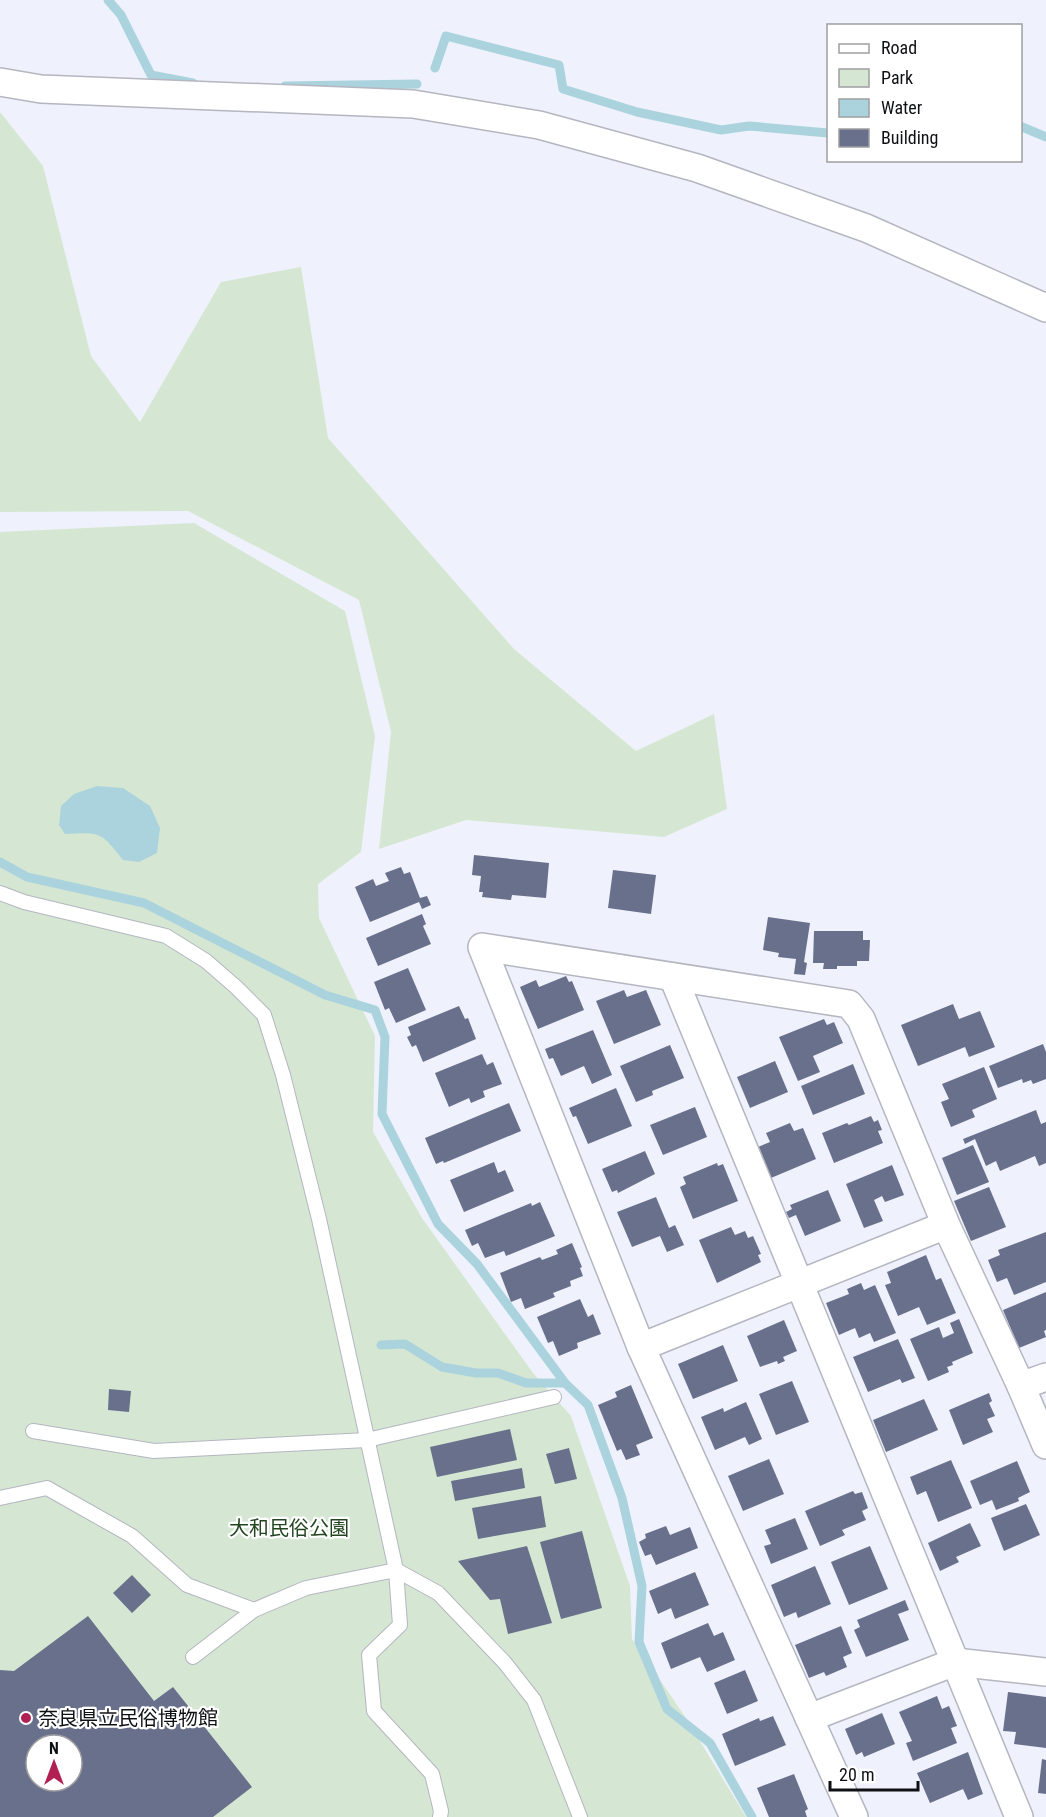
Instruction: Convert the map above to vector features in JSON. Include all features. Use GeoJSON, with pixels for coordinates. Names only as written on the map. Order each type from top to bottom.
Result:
{"type":"FeatureCollection","features":[{"type":"Feature","properties":{"kind":"street"},"geometry":{"type":"LineString","coordinates":[[0,82],[41,89],[413,104],[539,125],[697,168],[866,228],[1046,308]]}},
{"type":"Feature","properties":{"kind":"street"},"geometry":{"type":"LineString","coordinates":[[854,1817],[641,1347],[482,947],[849,1004],[861,1019],[946,1226],[1046,1445]]}},
{"type":"Feature","properties":{"kind":"street"},"geometry":{"type":"LineString","coordinates":[[674,977],[1019,1817]]}},
{"type":"Feature","properties":{"kind":"street"},"geometry":{"type":"LineString","coordinates":[[641,1347],[946,1226]]}},
{"type":"Feature","properties":{"kind":"street"},"geometry":{"type":"LineString","coordinates":[[1021,1386],[1046,1377]]}},
{"type":"Feature","properties":{"kind":"street"},"geometry":{"type":"LineString","coordinates":[[809,1718],[955,1662],[1046,1672]]}},
{"type":"Feature","properties":{"kind":"lane"},"geometry":{"type":"LineString","coordinates":[[0,893],[24,902],[166,936],[206,961],[264,1016],[284,1075],[319,1219],[396,1570],[400,1625],[369,1655],[374,1711],[432,1774],[441,1817]]}},
{"type":"Feature","properties":{"kind":"lane"},"geometry":{"type":"LineString","coordinates":[[33,1431],[154,1451],[367,1440],[554,1397]]}},
{"type":"Feature","properties":{"kind":"lane"},"geometry":{"type":"LineString","coordinates":[[0,1498],[47,1488],[132,1536],[187,1585],[254,1610]]}},
{"type":"Feature","properties":{"kind":"lane"},"geometry":{"type":"LineString","coordinates":[[193,1657],[254,1610],[306,1588],[396,1570],[438,1593],[505,1663],[534,1700],[580,1817]]}},
{"type":"Feature","properties":{"kind":"green space"},"geometry":{"type":"Polygon","coordinates":[[[0,112],[43,166],[91,356],[140,422],[221,282],[301,267],[328,438],[514,649],[636,751],[714,714],[727,809],[664,837],[466,820],[379,849],[391,732],[359,600],[188,511],[0,512],[0,112]]]}},
{"type":"Feature","properties":{"kind":"green space","name":"大和民俗公園"},"geometry":{"type":"Polygon","coordinates":[[[194,523],[345,611],[375,736],[361,852],[318,884],[319,918],[375,1036],[373,1132],[422,1218],[533,1373],[571,1416],[630,1586],[632,1639],[686,1718],[746,1817],[0,1817],[0,532],[194,523]]]}},
{"type":"Feature","properties":{"kind":"water"},"geometry":{"type":"Polygon","coordinates":[[[97,786],[123,788],[150,806],[160,828],[157,853],[139,862],[123,860],[110,844],[99,836],[86,833],[65,834],[59,825],[61,806],[74,794],[97,786]]]}},
{"type":"Feature","properties":{"kind":"building"},"geometry":{"type":"Polygon","coordinates":[[[474,855],[549,863],[546,898],[512,895],[511,900],[482,897],[483,892],[479,892],[481,876],[472,875],[474,855]]]}},
{"type":"Feature","properties":{"kind":"building"},"geometry":{"type":"Polygon","coordinates":[[[401,867],[404,874],[410,872],[420,898],[427,896],[431,905],[422,909],[419,902],[370,922],[355,887],[373,879],[376,886],[389,881],[385,873],[401,867]]]}},
{"type":"Feature","properties":{"kind":"building"},"geometry":{"type":"Polygon","coordinates":[[[613,870],[656,875],[651,914],[608,908],[613,870]]]}},
{"type":"Feature","properties":{"kind":"building"},"geometry":{"type":"Polygon","coordinates":[[[422,914],[426,924],[423,926],[431,944],[378,966],[366,938],[422,914]]]}},
{"type":"Feature","properties":{"kind":"building"},"geometry":{"type":"Polygon","coordinates":[[[768,917],[810,923],[804,962],[807,963],[805,975],[794,974],[796,959],[778,957],[779,953],[763,950],[768,917]]]}},
{"type":"Feature","properties":{"kind":"building"},"geometry":{"type":"Polygon","coordinates":[[[814,931],[863,931],[863,940],[870,940],[869,961],[857,961],[857,966],[823,969],[824,963],[813,963],[814,931]]]}},
{"type":"Feature","properties":{"kind":"building"},"geometry":{"type":"Polygon","coordinates":[[[408,968],[426,1010],[396,1023],[389,1008],[385,1010],[374,982],[408,968]]]}},
{"type":"Feature","properties":{"kind":"building"},"geometry":{"type":"Polygon","coordinates":[[[566,976],[569,982],[572,981],[584,1010],[538,1029],[520,987],[536,980],[539,987],[566,976]]]}},
{"type":"Feature","properties":{"kind":"building"},"geometry":{"type":"Polygon","coordinates":[[[624,990],[627,997],[646,990],[661,1025],[614,1044],[596,1001],[624,990]]]}},
{"type":"Feature","properties":{"kind":"building"},"geometry":{"type":"Polygon","coordinates":[[[953,1004],[959,1019],[980,1011],[995,1047],[969,1057],[965,1047],[918,1066],[901,1025],[953,1004]]]}},
{"type":"Feature","properties":{"kind":"building"},"geometry":{"type":"Polygon","coordinates":[[[459,1006],[465,1019],[468,1018],[476,1039],[423,1062],[416,1045],[412,1047],[407,1037],[411,1035],[408,1027],[459,1006]]]}},
{"type":"Feature","properties":{"kind":"building"},"geometry":{"type":"Polygon","coordinates":[[[824,1019],[827,1025],[834,1022],[843,1043],[813,1056],[820,1072],[798,1081],[779,1037],[824,1019]]]}},
{"type":"Feature","properties":{"kind":"building"},"geometry":{"type":"Polygon","coordinates":[[[593,1030],[612,1075],[592,1084],[584,1066],[561,1076],[553,1058],[549,1059],[545,1049],[593,1030]]]}},
{"type":"Feature","properties":{"kind":"building"},"geometry":{"type":"Polygon","coordinates":[[[1043,1044],[1046,1052],[1046,1079],[1033,1084],[1031,1080],[1023,1083],[1022,1079],[998,1088],[989,1066],[1043,1044]]]}},
{"type":"Feature","properties":{"kind":"building"},"geometry":{"type":"Polygon","coordinates":[[[670,1045],[684,1078],[652,1091],[653,1095],[636,1102],[620,1066],[670,1045]]]}},
{"type":"Feature","properties":{"kind":"building"},"geometry":{"type":"Polygon","coordinates":[[[482,1054],[487,1065],[493,1062],[502,1084],[483,1091],[485,1097],[471,1103],[469,1098],[449,1107],[435,1073],[482,1054]]]}},
{"type":"Feature","properties":{"kind":"building"},"geometry":{"type":"Polygon","coordinates":[[[775,1061],[788,1092],[750,1108],[737,1077],[775,1061]]]}},
{"type":"Feature","properties":{"kind":"building"},"geometry":{"type":"Polygon","coordinates":[[[853,1064],[865,1094],[813,1115],[801,1086],[853,1064]]]}},
{"type":"Feature","properties":{"kind":"building"},"geometry":{"type":"Polygon","coordinates":[[[984,1067],[997,1099],[972,1110],[975,1117],[951,1127],[941,1102],[949,1099],[942,1084],[984,1067]]]}},
{"type":"Feature","properties":{"kind":"building"},"geometry":{"type":"Polygon","coordinates":[[[616,1088],[632,1126],[588,1144],[576,1116],[573,1117],[569,1108],[616,1088]]]}},
{"type":"Feature","properties":{"kind":"building"},"geometry":{"type":"Polygon","coordinates":[[[509,1103],[521,1131],[444,1163],[443,1161],[436,1164],[425,1138],[509,1103]]]}},
{"type":"Feature","properties":{"kind":"building"},"geometry":{"type":"Polygon","coordinates":[[[695,1107],[707,1137],[663,1155],[650,1125],[695,1107]]]}},
{"type":"Feature","properties":{"kind":"building"},"geometry":{"type":"Polygon","coordinates":[[[1036,1110],[1041,1124],[1046,1122],[1046,1163],[1039,1166],[1035,1156],[1000,1171],[996,1161],[986,1166],[975,1139],[965,1144],[963,1139],[1036,1110]]]}},
{"type":"Feature","properties":{"kind":"building"},"geometry":{"type":"Polygon","coordinates":[[[871,1116],[874,1122],[878,1120],[882,1130],[878,1131],[883,1143],[834,1163],[822,1133],[871,1116]]]}},
{"type":"Feature","properties":{"kind":"building"},"geometry":{"type":"Polygon","coordinates":[[[790,1123],[794,1131],[803,1128],[816,1159],[771,1178],[758,1147],[770,1142],[766,1133],[790,1123]]]}},
{"type":"Feature","properties":{"kind":"building"},"geometry":{"type":"Polygon","coordinates":[[[973,1145],[989,1182],[957,1195],[942,1158],[973,1145]]]}},
{"type":"Feature","properties":{"kind":"building"},"geometry":{"type":"Polygon","coordinates":[[[645,1151],[655,1174],[618,1193],[617,1190],[612,1192],[602,1169],[645,1151]]]}},
{"type":"Feature","properties":{"kind":"building"},"geometry":{"type":"Polygon","coordinates":[[[494,1162],[498,1173],[505,1170],[514,1191],[464,1212],[450,1180],[494,1162]]]}},
{"type":"Feature","properties":{"kind":"building"},"geometry":{"type":"Polygon","coordinates":[[[717,1163],[718,1166],[723,1164],[738,1201],[693,1219],[680,1187],[686,1184],[683,1177],[717,1163]]]}},
{"type":"Feature","properties":{"kind":"building"},"geometry":{"type":"Polygon","coordinates":[[[892,1165],[904,1195],[885,1202],[882,1196],[874,1200],[883,1221],[864,1228],[846,1184],[892,1165]]]}},
{"type":"Feature","properties":{"kind":"building"},"geometry":{"type":"Polygon","coordinates":[[[989,1187],[1006,1227],[971,1241],[954,1201],[989,1187]]]}},
{"type":"Feature","properties":{"kind":"building"},"geometry":{"type":"Polygon","coordinates":[[[828,1190],[841,1221],[805,1236],[796,1215],[789,1218],[786,1212],[792,1209],[790,1205],[828,1190]]]}},
{"type":"Feature","properties":{"kind":"building"},"geometry":{"type":"Polygon","coordinates":[[[656,1197],[669,1228],[675,1225],[684,1245],[667,1252],[660,1236],[632,1247],[617,1212],[656,1197]]]}},
{"type":"Feature","properties":{"kind":"building"},"geometry":{"type":"Polygon","coordinates":[[[540,1202],[555,1236],[506,1256],[504,1251],[485,1258],[478,1243],[472,1246],[465,1230],[531,1203],[532,1206],[540,1202]]]}},
{"type":"Feature","properties":{"kind":"building"},"geometry":{"type":"Polygon","coordinates":[[[731,1227],[735,1235],[745,1231],[748,1238],[753,1236],[761,1254],[758,1255],[761,1262],[717,1283],[699,1240],[731,1227]]]}},
{"type":"Feature","properties":{"kind":"building"},"geometry":{"type":"Polygon","coordinates":[[[1046,1232],[1046,1282],[1014,1295],[1007,1278],[997,1282],[988,1260],[1000,1255],[998,1250],[1046,1232]]]}},
{"type":"Feature","properties":{"kind":"building"},"geometry":{"type":"Polygon","coordinates":[[[572,1243],[582,1267],[580,1268],[583,1276],[570,1281],[571,1286],[553,1293],[555,1297],[525,1309],[521,1298],[511,1302],[500,1273],[540,1257],[542,1260],[558,1254],[556,1250],[572,1243]]]}},
{"type":"Feature","properties":{"kind":"building"},"geometry":{"type":"Polygon","coordinates":[[[926,1255],[936,1280],[941,1278],[956,1313],[927,1325],[919,1307],[898,1316],[885,1285],[891,1283],[887,1272],[926,1255]]]}},
{"type":"Feature","properties":{"kind":"building"},"geometry":{"type":"Polygon","coordinates":[[[861,1283],[864,1290],[875,1285],[896,1333],[874,1342],[870,1333],[859,1338],[855,1328],[839,1335],[826,1303],[849,1294],[847,1289],[861,1283]]]}},
{"type":"Feature","properties":{"kind":"building"},"geometry":{"type":"Polygon","coordinates":[[[1046,1292],[1046,1330],[1044,1331],[1046,1337],[1019,1348],[1003,1310],[1046,1292]]]}},
{"type":"Feature","properties":{"kind":"building"},"geometry":{"type":"Polygon","coordinates":[[[580,1299],[588,1317],[593,1314],[601,1334],[577,1343],[578,1348],[559,1356],[553,1341],[548,1343],[537,1317],[580,1299]]]}},
{"type":"Feature","properties":{"kind":"building"},"geometry":{"type":"Polygon","coordinates":[[[959,1319],[973,1353],[952,1362],[953,1365],[947,1367],[949,1372],[928,1381],[910,1339],[939,1327],[943,1338],[954,1333],[950,1323],[959,1319]]]}},
{"type":"Feature","properties":{"kind":"building"},"geometry":{"type":"Polygon","coordinates":[[[784,1320],[797,1351],[783,1357],[785,1361],[778,1364],[777,1361],[760,1367],[747,1336],[784,1320]]]}},
{"type":"Feature","properties":{"kind":"building"},"geometry":{"type":"Polygon","coordinates":[[[898,1339],[915,1378],[902,1383],[900,1379],[868,1392],[853,1357],[898,1339]]]}},
{"type":"Feature","properties":{"kind":"building"},"geometry":{"type":"Polygon","coordinates":[[[723,1345],[738,1381],[693,1399],[678,1364],[723,1345]]]}},
{"type":"Feature","properties":{"kind":"building"},"geometry":{"type":"Polygon","coordinates":[[[792,1381],[809,1422],[776,1435],[759,1394],[792,1381]]]}},
{"type":"Feature","properties":{"kind":"building"},"geometry":{"type":"Polygon","coordinates":[[[631,1385],[653,1438],[636,1445],[640,1455],[626,1460],[621,1449],[617,1451],[598,1405],[617,1397],[615,1392],[631,1385]]]}},
{"type":"Feature","properties":{"kind":"building"},"geometry":{"type":"Polygon","coordinates":[[[109,1389],[131,1391],[129,1412],[108,1410],[109,1389]]]}},
{"type":"Feature","properties":{"kind":"building"},"geometry":{"type":"Polygon","coordinates":[[[989,1393],[992,1401],[989,1403],[995,1416],[987,1419],[993,1432],[963,1445],[949,1410],[989,1393]]]}},
{"type":"Feature","properties":{"kind":"building"},"geometry":{"type":"Polygon","coordinates":[[[924,1399],[938,1430],[886,1452],[873,1420],[924,1399]]]}},
{"type":"Feature","properties":{"kind":"building"},"geometry":{"type":"Polygon","coordinates":[[[746,1402],[762,1439],[749,1445],[745,1437],[715,1450],[701,1417],[723,1408],[724,1412],[746,1402]]]}},
{"type":"Feature","properties":{"kind":"building"},"geometry":{"type":"Polygon","coordinates":[[[510,1429],[517,1460],[437,1477],[430,1447],[510,1429]]]}},
{"type":"Feature","properties":{"kind":"building"},"geometry":{"type":"Polygon","coordinates":[[[569,1448],[577,1479],[555,1484],[546,1454],[569,1448]]]}},
{"type":"Feature","properties":{"kind":"building"},"geometry":{"type":"Polygon","coordinates":[[[769,1459],[784,1494],[743,1511],[728,1476],[769,1459]]]}},
{"type":"Feature","properties":{"kind":"building"},"geometry":{"type":"Polygon","coordinates":[[[951,1460],[972,1508],[938,1522],[926,1491],[917,1495],[910,1477],[951,1460]]]}},
{"type":"Feature","properties":{"kind":"building"},"geometry":{"type":"Polygon","coordinates":[[[1017,1461],[1030,1492],[1018,1498],[1019,1501],[996,1510],[992,1500],[980,1505],[970,1481],[1017,1461]]]}},
{"type":"Feature","properties":{"kind":"building"},"geometry":{"type":"Polygon","coordinates":[[[522,1468],[525,1488],[455,1501],[451,1481],[522,1468]]]}},
{"type":"Feature","properties":{"kind":"building"},"geometry":{"type":"Polygon","coordinates":[[[853,1491],[855,1494],[862,1492],[868,1508],[862,1511],[866,1520],[842,1530],[845,1535],[820,1546],[805,1511],[853,1491]]]}},
{"type":"Feature","properties":{"kind":"building"},"geometry":{"type":"Polygon","coordinates":[[[541,1496],[546,1527],[478,1539],[472,1508],[541,1496]]]}},
{"type":"Feature","properties":{"kind":"building"},"geometry":{"type":"Polygon","coordinates":[[[1026,1504],[1040,1535],[1004,1551],[991,1518],[1026,1504]]]}},
{"type":"Feature","properties":{"kind":"building"},"geometry":{"type":"Polygon","coordinates":[[[795,1518],[808,1549],[771,1564],[764,1546],[771,1544],[765,1530],[795,1518]]]}},
{"type":"Feature","properties":{"kind":"building"},"geometry":{"type":"Polygon","coordinates":[[[970,1523],[981,1546],[956,1557],[959,1562],[940,1571],[928,1543],[970,1523]]]}},
{"type":"Feature","properties":{"kind":"building"},"geometry":{"type":"Polygon","coordinates":[[[666,1526],[670,1535],[690,1527],[698,1548],[656,1565],[651,1554],[645,1556],[639,1542],[646,1538],[645,1534],[666,1526]]]}},
{"type":"Feature","properties":{"kind":"building"},"geometry":{"type":"Polygon","coordinates":[[[582,1531],[602,1608],[561,1619],[540,1542],[582,1531]]]}},
{"type":"Feature","properties":{"kind":"building"},"geometry":{"type":"Polygon","coordinates":[[[527,1546],[552,1623],[508,1634],[500,1599],[490,1600],[458,1561],[527,1546]]]}},
{"type":"Feature","properties":{"kind":"building"},"geometry":{"type":"Polygon","coordinates":[[[870,1546],[888,1589],[849,1605],[831,1562],[870,1546]]]}},
{"type":"Feature","properties":{"kind":"building"},"geometry":{"type":"Polygon","coordinates":[[[815,1566],[831,1604],[798,1618],[796,1612],[784,1617],[771,1585],[815,1566]]]}},
{"type":"Feature","properties":{"kind":"building"},"geometry":{"type":"Polygon","coordinates":[[[695,1572],[709,1605],[675,1619],[671,1608],[658,1614],[649,1591],[695,1572]]]}},
{"type":"Feature","properties":{"kind":"building"},"geometry":{"type":"Polygon","coordinates":[[[132,1575],[151,1595],[132,1613],[113,1593],[132,1575]]]}},
{"type":"Feature","properties":{"kind":"building"},"geometry":{"type":"Polygon","coordinates":[[[905,1600],[909,1610],[898,1614],[909,1640],[866,1657],[854,1630],[860,1627],[857,1620],[905,1600]]]}},
{"type":"Feature","properties":{"kind":"building"},"geometry":{"type":"Polygon","coordinates":[[[88,1616],[154,1701],[173,1687],[252,1787],[213,1817],[0,1817],[0,1670],[14,1671],[88,1616]]]}},
{"type":"Feature","properties":{"kind":"building"},"geometry":{"type":"Polygon","coordinates":[[[708,1623],[714,1636],[723,1632],[735,1660],[707,1672],[700,1657],[671,1669],[661,1643],[708,1623]]]}},
{"type":"Feature","properties":{"kind":"building"},"geometry":{"type":"Polygon","coordinates":[[[841,1626],[852,1653],[843,1657],[847,1667],[826,1676],[824,1672],[809,1678],[795,1645],[841,1626]]]}},
{"type":"Feature","properties":{"kind":"building"},"geometry":{"type":"Polygon","coordinates":[[[745,1670],[758,1701],[727,1714],[714,1683],[745,1670]]]}},
{"type":"Feature","properties":{"kind":"building"},"geometry":{"type":"Polygon","coordinates":[[[1008,1692],[1046,1697],[1046,1748],[1014,1744],[1016,1732],[1003,1731],[1008,1692]]]}},
{"type":"Feature","properties":{"kind":"building"},"geometry":{"type":"Polygon","coordinates":[[[937,1696],[942,1709],[949,1706],[957,1726],[951,1728],[957,1743],[913,1761],[906,1743],[912,1741],[899,1712],[937,1696]]]}},
{"type":"Feature","properties":{"kind":"building"},"geometry":{"type":"Polygon","coordinates":[[[882,1713],[895,1744],[864,1757],[862,1752],[856,1755],[845,1729],[882,1713]]]}},
{"type":"Feature","properties":{"kind":"building"},"geometry":{"type":"Polygon","coordinates":[[[773,1716],[786,1745],[735,1766],[722,1734],[759,1718],[760,1721],[773,1716]]]}},
{"type":"Feature","properties":{"kind":"building"},"geometry":{"type":"Polygon","coordinates":[[[968,1752],[983,1794],[968,1800],[963,1789],[930,1803],[917,1773],[968,1752]]]}},
{"type":"Feature","properties":{"kind":"building"},"geometry":{"type":"Polygon","coordinates":[[[1042,1759],[1046,1760],[1046,1794],[1038,1793],[1042,1759]]]}},
{"type":"Feature","properties":{"kind":"building"},"geometry":{"type":"Polygon","coordinates":[[[794,1774],[808,1809],[805,1811],[807,1817],[769,1817],[757,1788],[794,1774]]]}},
{"type":"Feature","properties":{"kind":"waterway"},"geometry":{"type":"LineString","coordinates":[[108,0],[121,15],[151,75],[193,83]]}},
{"type":"Feature","properties":{"kind":"waterway"},"geometry":{"type":"LineString","coordinates":[[435,68],[446,36],[559,65],[563,89],[637,112],[721,130],[749,126],[827,133]]}},
{"type":"Feature","properties":{"kind":"waterway"},"geometry":{"type":"LineString","coordinates":[[285,86],[417,84]]}},
{"type":"Feature","properties":{"kind":"waterway"},"geometry":{"type":"LineString","coordinates":[[1022,127],[1046,137]]}},
{"type":"Feature","properties":{"kind":"waterway"},"geometry":{"type":"LineString","coordinates":[[0,862],[27,877],[144,903],[325,995],[375,1010],[385,1037],[382,1114],[438,1224],[477,1264],[565,1383],[588,1405],[622,1498],[642,1586],[639,1642],[667,1709],[710,1743],[752,1817]]}},
{"type":"Feature","properties":{"kind":"waterway"},"geometry":{"type":"LineString","coordinates":[[381,1345],[405,1344],[442,1367],[476,1373],[498,1373],[526,1383],[565,1383]]}},
{"type":"Feature","properties":{"kind":"place","name":"奈良県立民俗博物館"},"geometry":{"type":"Point","coordinates":[26,1718]}}]}
